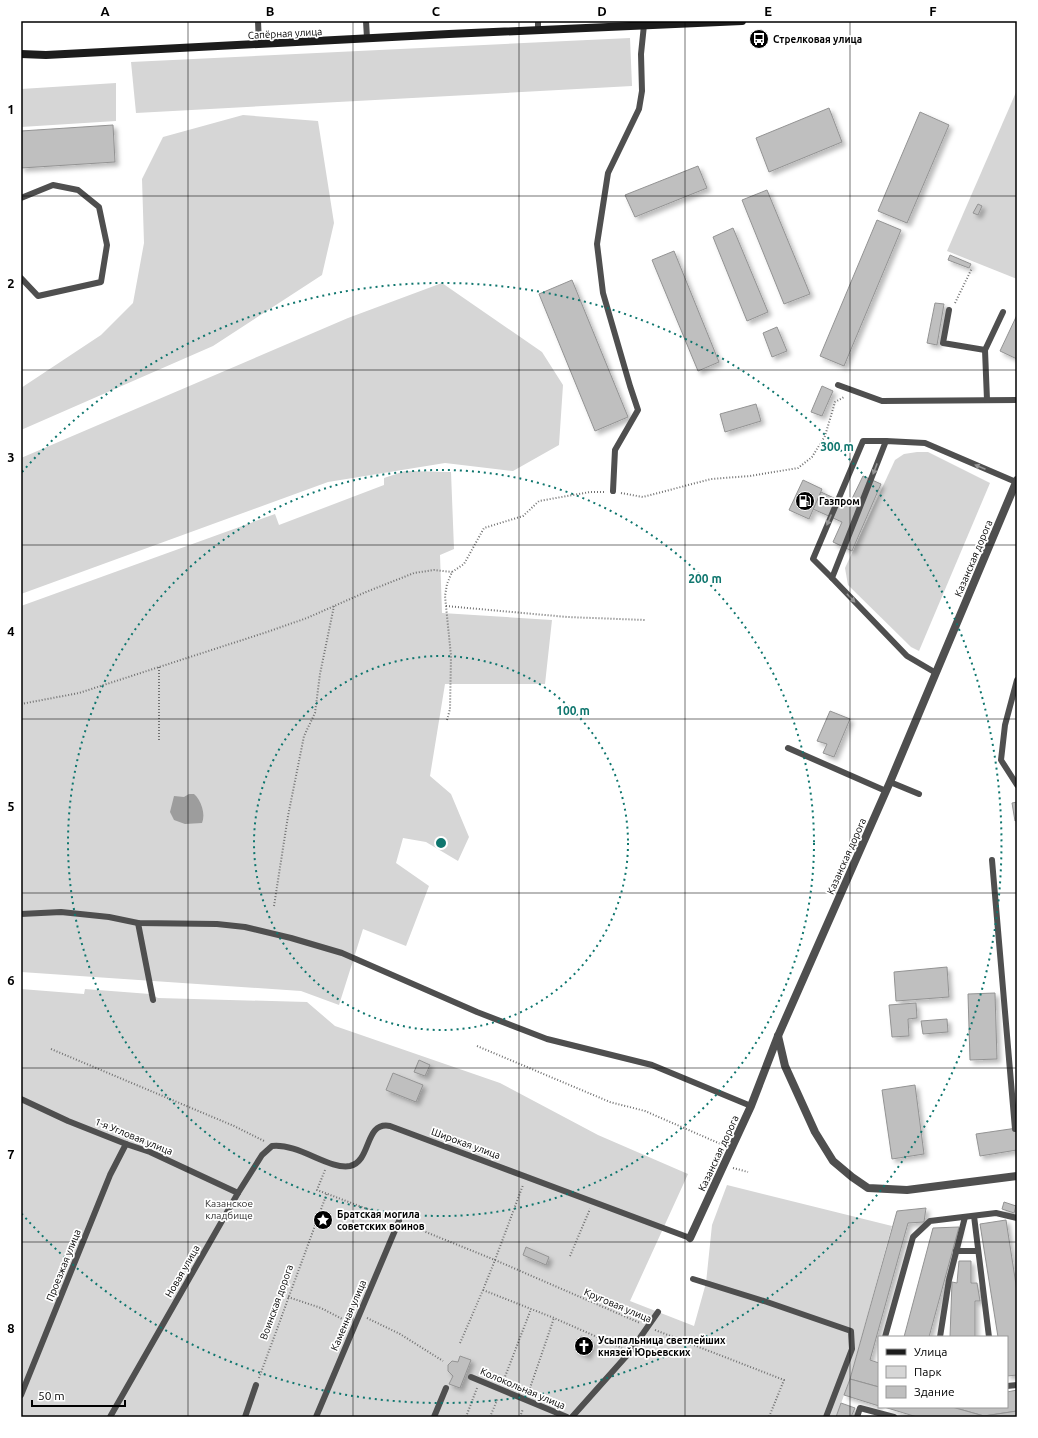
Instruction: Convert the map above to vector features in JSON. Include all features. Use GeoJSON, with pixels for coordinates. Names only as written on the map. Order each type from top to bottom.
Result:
{"type":"FeatureCollection","features":[{"type":"Feature","properties":{"kind":"street","name":"Сапёрная улица"},"geometry":{"type":"LineString","coordinates":[[21,54],[46,55],[538,30],[644,23],[742,21]]}},
{"type":"Feature","properties":{"kind":"street","name":"Казанская дорога"},"geometry":{"type":"LineString","coordinates":[[690,1238],[751,1106],[778,1036],[890,782],[1016,481]]}},
{"type":"Feature","properties":{"kind":"street"},"geometry":{"type":"LineString","coordinates":[[778,1036],[785,1066],[815,1132],[833,1161],[868,1188],[907,1190],[1017,1176]]}},
{"type":"Feature","properties":{"kind":"lane"},"geometry":{"type":"LineString","coordinates":[[258,21],[259,44]]}},
{"type":"Feature","properties":{"kind":"lane"},"geometry":{"type":"LineString","coordinates":[[366,21],[367,38]]}},
{"type":"Feature","properties":{"kind":"lane"},"geometry":{"type":"LineString","coordinates":[[538,21],[538,30]]}},
{"type":"Feature","properties":{"kind":"lane"},"geometry":{"type":"LineString","coordinates":[[613,491],[615,450],[638,410],[603,292],[597,244],[608,173],[639,109],[642,91],[641,54],[644,23]]}},
{"type":"Feature","properties":{"kind":"lane"},"geometry":{"type":"LineString","coordinates":[[21,198],[54,185],[78,190],[99,207],[107,245],[101,282],[38,296],[21,278]]}},
{"type":"Feature","properties":{"kind":"lane"},"geometry":{"type":"LineString","coordinates":[[949,310],[943,343],[985,350]]}},
{"type":"Feature","properties":{"kind":"lane"},"geometry":{"type":"LineString","coordinates":[[987,400],[985,350],[1003,312]]}},
{"type":"Feature","properties":{"kind":"lane"},"geometry":{"type":"LineString","coordinates":[[838,385],[882,401],[1017,400]]}},
{"type":"Feature","properties":{"kind":"lane"},"geometry":{"type":"LineString","coordinates":[[936,673],[907,656],[813,559],[863,441],[925,443],[1016,481]]}},
{"type":"Feature","properties":{"kind":"lane"},"geometry":{"type":"LineString","coordinates":[[832,578],[886,441]]}},
{"type":"Feature","properties":{"kind":"lane"},"geometry":{"type":"LineString","coordinates":[[1017,680],[1014,701],[1005,725],[1001,760],[1017,785]]}},
{"type":"Feature","properties":{"kind":"lane"},"geometry":{"type":"LineString","coordinates":[[788,748],[886,791]]}},
{"type":"Feature","properties":{"kind":"lane"},"geometry":{"type":"LineString","coordinates":[[890,782],[918,794]]}},
{"type":"Feature","properties":{"kind":"lane"},"geometry":{"type":"LineString","coordinates":[[992,860],[1015,1128]]}},
{"type":"Feature","properties":{"kind":"lane"},"geometry":{"type":"LineString","coordinates":[[21,914],[61,912],[109,917],[138,923],[217,924],[244,927],[342,953],[477,1012],[547,1039],[652,1065],[751,1106]]}},
{"type":"Feature","properties":{"kind":"lane"},"geometry":{"type":"LineString","coordinates":[[138,923],[153,1000]]}},
{"type":"Feature","properties":{"kind":"lane","name":"1-я Угловая улица"},"geometry":{"type":"LineString","coordinates":[[21,1099],[68,1121],[150,1152],[238,1193]]}},
{"type":"Feature","properties":{"kind":"lane","name":"Широкая улица"},"geometry":{"type":"LineString","coordinates":[[272,1146],[288,1146],[337,1166],[349,1166],[356,1164],[361,1158],[374,1131],[378,1127],[383,1125],[390,1126],[526,1176],[662,1229],[690,1238]]}},
{"type":"Feature","properties":{"kind":"lane","name":"Проезжая улица"},"geometry":{"type":"LineString","coordinates":[[21,1395],[110,1175],[126,1144]]}},
{"type":"Feature","properties":{"kind":"lane","name":"Новая улица"},"geometry":{"type":"LineString","coordinates":[[110,1417],[238,1193],[262,1155],[272,1146]]}},
{"type":"Feature","properties":{"kind":"lane"},"geometry":{"type":"LineString","coordinates":[[886,1336],[913,1237],[930,1221],[996,1213],[1017,1218]]}},
{"type":"Feature","properties":{"kind":"lane"},"geometry":{"type":"LineString","coordinates":[[974,1216],[989,1336]]}},
{"type":"Feature","properties":{"kind":"lane"},"geometry":{"type":"LineString","coordinates":[[940,1336],[949,1280],[965,1217]]}},
{"type":"Feature","properties":{"kind":"lane","name":"Каменная улица"},"geometry":{"type":"LineString","coordinates":[[316,1417],[358,1314],[399,1221]]}},
{"type":"Feature","properties":{"kind":"lane"},"geometry":{"type":"LineString","coordinates":[[956,1251],[978,1251]]}},
{"type":"Feature","properties":{"kind":"lane"},"geometry":{"type":"LineString","coordinates":[[693,1279],[851,1331],[852,1349],[826,1417]]}},
{"type":"Feature","properties":{"kind":"lane"},"geometry":{"type":"LineString","coordinates":[[572,1417],[630,1352],[658,1312]]}},
{"type":"Feature","properties":{"kind":"lane","name":"Колокольная улица"},"geometry":{"type":"LineString","coordinates":[[471,1377],[567,1417]]}},
{"type":"Feature","properties":{"kind":"lane"},"geometry":{"type":"LineString","coordinates":[[245,1417],[256,1385]]}},
{"type":"Feature","properties":{"kind":"lane"},"geometry":{"type":"LineString","coordinates":[[434,1417],[446,1388]]}},
{"type":"Feature","properties":{"kind":"lane"},"geometry":{"type":"LineString","coordinates":[[857,1417],[860,1408],[894,1417]]}},
{"type":"Feature","properties":{"kind":"path"},"geometry":{"type":"LineString","coordinates":[[949,310],[954,305],[972,268]]}},
{"type":"Feature","properties":{"kind":"path"},"geometry":{"type":"LineString","coordinates":[[447,720],[450,708],[451,656],[445,596],[447,584],[452,572],[464,564],[484,528],[523,516],[540,501],[590,492],[613,491],[643,497],[711,479],[750,476],[798,468],[812,457],[825,436],[835,402],[856,391]]}},
{"type":"Feature","properties":{"kind":"path"},"geometry":{"type":"LineString","coordinates":[[21,704],[79,693],[301,620],[414,573],[434,570],[452,572]]}},
{"type":"Feature","properties":{"kind":"path"},"geometry":{"type":"LineString","coordinates":[[274,906],[288,816],[304,736],[315,713],[320,674],[334,606]]}},
{"type":"Feature","properties":{"kind":"path"},"geometry":{"type":"LineString","coordinates":[[446,606],[567,617],[645,620]]}},
{"type":"Feature","properties":{"kind":"path"},"geometry":{"type":"LineString","coordinates":[[159,667],[160,740]]}},
{"type":"Feature","properties":{"kind":"path"},"geometry":{"type":"LineString","coordinates":[[477,1046],[610,1102],[645,1111],[731,1148]]}},
{"type":"Feature","properties":{"kind":"path"},"geometry":{"type":"LineString","coordinates":[[51,1049],[234,1126],[272,1146]]}},
{"type":"Feature","properties":{"kind":"path"},"geometry":{"type":"LineString","coordinates":[[327,1193],[317,1190],[328,1162]]}},
{"type":"Feature","properties":{"kind":"path"},"geometry":{"type":"LineString","coordinates":[[724,1165],[748,1172]]}},
{"type":"Feature","properties":{"kind":"path"},"geometry":{"type":"LineString","coordinates":[[460,1343],[483,1290],[526,1176]]}},
{"type":"Feature","properties":{"kind":"path","name":"Круговая улица"},"geometry":{"type":"LineString","coordinates":[[327,1193],[494,1260],[648,1327],[784,1380],[769,1417]]}},
{"type":"Feature","properties":{"kind":"path","name":"Воинская дорога"},"geometry":{"type":"LineString","coordinates":[[256,1385],[327,1193]]}},
{"type":"Feature","properties":{"kind":"path"},"geometry":{"type":"LineString","coordinates":[[570,1256],[593,1202]]}},
{"type":"Feature","properties":{"kind":"path"},"geometry":{"type":"LineString","coordinates":[[483,1290],[554,1318],[630,1352]]}},
{"type":"Feature","properties":{"kind":"path"},"geometry":{"type":"LineString","coordinates":[[288,1297],[321,1308],[354,1324]]}},
{"type":"Feature","properties":{"kind":"path"},"geometry":{"type":"LineString","coordinates":[[490,1417],[531,1309]]}},
{"type":"Feature","properties":{"kind":"path"},"geometry":{"type":"LineString","coordinates":[[358,1314],[400,1334],[443,1361]]}},
{"type":"Feature","properties":{"kind":"path"},"geometry":{"type":"LineString","coordinates":[[526,1400],[554,1318]]}},
{"type":"Feature","properties":{"kind":"path"},"geometry":{"type":"LineString","coordinates":[[466,1417],[480,1381]]}},
{"type":"Feature","properties":{"kind":"green space"},"geometry":{"type":"Polygon","coordinates":[[[630,38],[632,86],[136,113],[131,62],[630,38]]]}},
{"type":"Feature","properties":{"kind":"green space"},"geometry":{"type":"Polygon","coordinates":[[[116,83],[116,121],[21,127],[21,89],[116,83]]]}},
{"type":"Feature","properties":{"kind":"green space"},"geometry":{"type":"Polygon","coordinates":[[[1017,90],[1017,279],[947,251],[1017,90]]]}},
{"type":"Feature","properties":{"kind":"green space"},"geometry":{"type":"Polygon","coordinates":[[[243,115],[318,121],[334,223],[322,275],[213,346],[21,430],[21,388],[101,335],[133,303],[144,243],[142,179],[163,137],[243,115]]]}},
{"type":"Feature","properties":{"kind":"green space"},"geometry":{"type":"Polygon","coordinates":[[[442,283],[542,352],[563,385],[559,445],[513,471],[445,463],[328,482],[21,594],[21,458],[348,318],[442,283]]]}},
{"type":"Feature","properties":{"kind":"green space"},"geometry":{"type":"Polygon","coordinates":[[[928,452],[990,483],[919,651],[911,647],[848,585],[845,568],[895,460],[904,454],[928,452]]]}},
{"type":"Feature","properties":{"kind":"green space"},"geometry":{"type":"Polygon","coordinates":[[[405,471],[451,472],[454,549],[440,555],[442,613],[552,620],[545,684],[445,684],[430,776],[451,794],[469,837],[458,861],[426,842],[403,838],[396,863],[429,886],[406,946],[363,929],[339,1005],[301,991],[21,972],[21,606],[275,514],[279,525],[384,485],[384,478],[405,471]]]}},
{"type":"Feature","properties":{"kind":"green space","name":"Казанское кладбище"},"geometry":{"type":"Polygon","coordinates":[[[21,989],[84,994],[85,989],[150,994],[158,998],[307,1002],[335,1026],[500,1083],[598,1135],[688,1174],[630,1301],[694,1326],[706,1283],[712,1225],[727,1185],[892,1226],[850,1379],[836,1417],[21,1417],[21,989]]]}},
{"type":"Feature","properties":{"kind":"shaded area"},"geometry":{"type":"Polygon","coordinates":[[[189,794],[194,794],[201,803],[203,811],[202,823],[185,824],[174,820],[170,812],[174,796],[184,797],[189,794]]]}},
{"type":"Feature","properties":{"kind":"building"},"geometry":{"type":"Polygon","coordinates":[[[829,108],[842,142],[769,172],[756,138],[829,108]]]}},
{"type":"Feature","properties":{"kind":"building"},"geometry":{"type":"Polygon","coordinates":[[[920,112],[949,125],[907,223],[878,211],[920,112]]]}},
{"type":"Feature","properties":{"kind":"building"},"geometry":{"type":"Polygon","coordinates":[[[113,125],[115,162],[21,168],[21,131],[113,125]]]}},
{"type":"Feature","properties":{"kind":"building"},"geometry":{"type":"Polygon","coordinates":[[[698,166],[707,188],[635,217],[625,195],[698,166]]]}},
{"type":"Feature","properties":{"kind":"building"},"geometry":{"type":"Polygon","coordinates":[[[767,190],[810,294],[784,304],[742,200],[767,190]]]}},
{"type":"Feature","properties":{"kind":"building"},"geometry":{"type":"Polygon","coordinates":[[[978,204],[982,206],[978,215],[973,213],[978,204]]]}},
{"type":"Feature","properties":{"kind":"building"},"geometry":{"type":"Polygon","coordinates":[[[877,220],[901,230],[844,366],[820,356],[877,220]]]}},
{"type":"Feature","properties":{"kind":"building"},"geometry":{"type":"Polygon","coordinates":[[[733,228],[768,312],[747,321],[713,237],[733,228]]]}},
{"type":"Feature","properties":{"kind":"building"},"geometry":{"type":"Polygon","coordinates":[[[674,251],[719,362],[698,371],[652,260],[674,251]]]}},
{"type":"Feature","properties":{"kind":"building"},"geometry":{"type":"Polygon","coordinates":[[[950,255],[971,264],[969,268],[948,260],[950,255]]]}},
{"type":"Feature","properties":{"kind":"building"},"geometry":{"type":"Polygon","coordinates":[[[572,280],[628,417],[595,431],[539,294],[572,280]]]}},
{"type":"Feature","properties":{"kind":"building"},"geometry":{"type":"Polygon","coordinates":[[[935,303],[944,304],[937,345],[927,343],[935,303]]]}},
{"type":"Feature","properties":{"kind":"building"},"geometry":{"type":"Polygon","coordinates":[[[1017,315],[1017,359],[1000,351],[1017,315]]]}},
{"type":"Feature","properties":{"kind":"building"},"geometry":{"type":"Polygon","coordinates":[[[777,327],[787,351],[772,357],[763,333],[777,327]]]}},
{"type":"Feature","properties":{"kind":"building"},"geometry":{"type":"Polygon","coordinates":[[[822,386],[833,391],[822,416],[811,412],[822,386]]]}},
{"type":"Feature","properties":{"kind":"building"},"geometry":{"type":"Polygon","coordinates":[[[756,404],[761,421],[725,432],[720,414],[756,404]]]}},
{"type":"Feature","properties":{"kind":"building"},"geometry":{"type":"Polygon","coordinates":[[[863,476],[881,484],[852,551],[833,542],[842,522],[813,509],[821,492],[849,505],[863,476]]]}},
{"type":"Feature","properties":{"kind":"building","name":"Газпром"},"geometry":{"type":"Polygon","coordinates":[[[803,480],[822,489],[809,519],[789,510],[803,480]]]}},
{"type":"Feature","properties":{"kind":"building"},"geometry":{"type":"Polygon","coordinates":[[[830,711],[850,719],[834,757],[823,753],[827,744],[817,741],[830,711]]]}},
{"type":"Feature","properties":{"kind":"building"},"geometry":{"type":"Polygon","coordinates":[[[1017,802],[1017,820],[1015,821],[1012,803],[1017,802]]]}},
{"type":"Feature","properties":{"kind":"building"},"geometry":{"type":"Polygon","coordinates":[[[947,967],[949,997],[896,1001],[894,972],[947,967]]]}},
{"type":"Feature","properties":{"kind":"building"},"geometry":{"type":"Polygon","coordinates":[[[995,993],[997,1059],[970,1060],[968,994],[995,993]]]}},
{"type":"Feature","properties":{"kind":"building"},"geometry":{"type":"Polygon","coordinates":[[[916,1003],[917,1018],[908,1019],[909,1036],[892,1037],[889,1005],[916,1003]]]}},
{"type":"Feature","properties":{"kind":"building"},"geometry":{"type":"Polygon","coordinates":[[[947,1019],[948,1032],[923,1034],[921,1021],[947,1019]]]}},
{"type":"Feature","properties":{"kind":"building"},"geometry":{"type":"Polygon","coordinates":[[[419,1060],[430,1065],[425,1076],[414,1072],[419,1060]]]}},
{"type":"Feature","properties":{"kind":"building"},"geometry":{"type":"Polygon","coordinates":[[[393,1073],[423,1085],[416,1102],[386,1090],[393,1073]]]}},
{"type":"Feature","properties":{"kind":"building"},"geometry":{"type":"Polygon","coordinates":[[[915,1085],[924,1154],[892,1159],[882,1090],[915,1085]]]}},
{"type":"Feature","properties":{"kind":"building"},"geometry":{"type":"Polygon","coordinates":[[[1017,1128],[1017,1150],[980,1156],[976,1134],[1017,1128]]]}},
{"type":"Feature","properties":{"kind":"building"},"geometry":{"type":"Polygon","coordinates":[[[1004,1202],[1016,1206],[1014,1213],[1002,1209],[1004,1202]]]}},
{"type":"Feature","properties":{"kind":"building"},"geometry":{"type":"Polygon","coordinates":[[[926,1208],[924,1222],[908,1223],[870,1360],[878,1363],[878,1387],[850,1379],[897,1211],[926,1208]]]}},
{"type":"Feature","properties":{"kind":"building"},"geometry":{"type":"Polygon","coordinates":[[[1006,1220],[1017,1291],[1017,1375],[1008,1376],[1008,1336],[998,1336],[980,1224],[1006,1220]]]}},
{"type":"Feature","properties":{"kind":"building"},"geometry":{"type":"Polygon","coordinates":[[[959,1227],[929,1336],[904,1336],[933,1228],[959,1227]]]}},
{"type":"Feature","properties":{"kind":"building"},"geometry":{"type":"Polygon","coordinates":[[[526,1247],[549,1257],[546,1265],[523,1255],[526,1247]]]}},
{"type":"Feature","properties":{"kind":"building"},"geometry":{"type":"Polygon","coordinates":[[[959,1261],[971,1261],[971,1283],[977,1283],[980,1301],[975,1301],[975,1336],[950,1336],[952,1282],[957,1283],[959,1261]]]}},
{"type":"Feature","properties":{"kind":"building","name":"Усыпальница светлейших князей Юрьевских"},"geometry":{"type":"Polygon","coordinates":[[[581,1336],[593,1342],[587,1356],[575,1350],[581,1336]]]}},
{"type":"Feature","properties":{"kind":"building"},"geometry":{"type":"Polygon","coordinates":[[[460,1356],[471,1360],[460,1388],[449,1384],[453,1376],[448,1371],[448,1365],[452,1361],[458,1362],[460,1356]]]}},
{"type":"Feature","properties":{"kind":"building"},"geometry":{"type":"Polygon","coordinates":[[[850,1379],[878,1387],[878,1406],[844,1395],[850,1379]]]}},
{"type":"Feature","properties":{"kind":"building"},"geometry":{"type":"Polygon","coordinates":[[[1017,1390],[1017,1411],[984,1416],[956,1408],[1008,1408],[1008,1392],[1017,1390]]]}},
{"type":"Feature","properties":{"kind":"building"},"geometry":{"type":"Polygon","coordinates":[[[841,1403],[855,1408],[851,1417],[836,1417],[841,1403]]]}},
{"type":"Feature","properties":{"kind":"building"},"geometry":{"type":"Polygon","coordinates":[[[887,1408],[956,1408],[984,1416],[1017,1411],[1017,1417],[917,1417],[887,1408]]]}},
{"type":"Feature","properties":{"kind":"place","name":"Стрелковая улица"},"geometry":{"type":"Point","coordinates":[759,39]}},
{"type":"Feature","properties":{"kind":"place","name":"Газпром"},"geometry":{"type":"Point","coordinates":[805,501]}},
{"type":"Feature","properties":{"kind":"place","name":"Братская могила советских воинов"},"geometry":{"type":"Point","coordinates":[323,1220]}},
{"type":"Feature","properties":{"kind":"place","name":"Усыпальница светлейших князей Юрьевских"},"geometry":{"type":"Point","coordinates":[584,1346]}}]}
